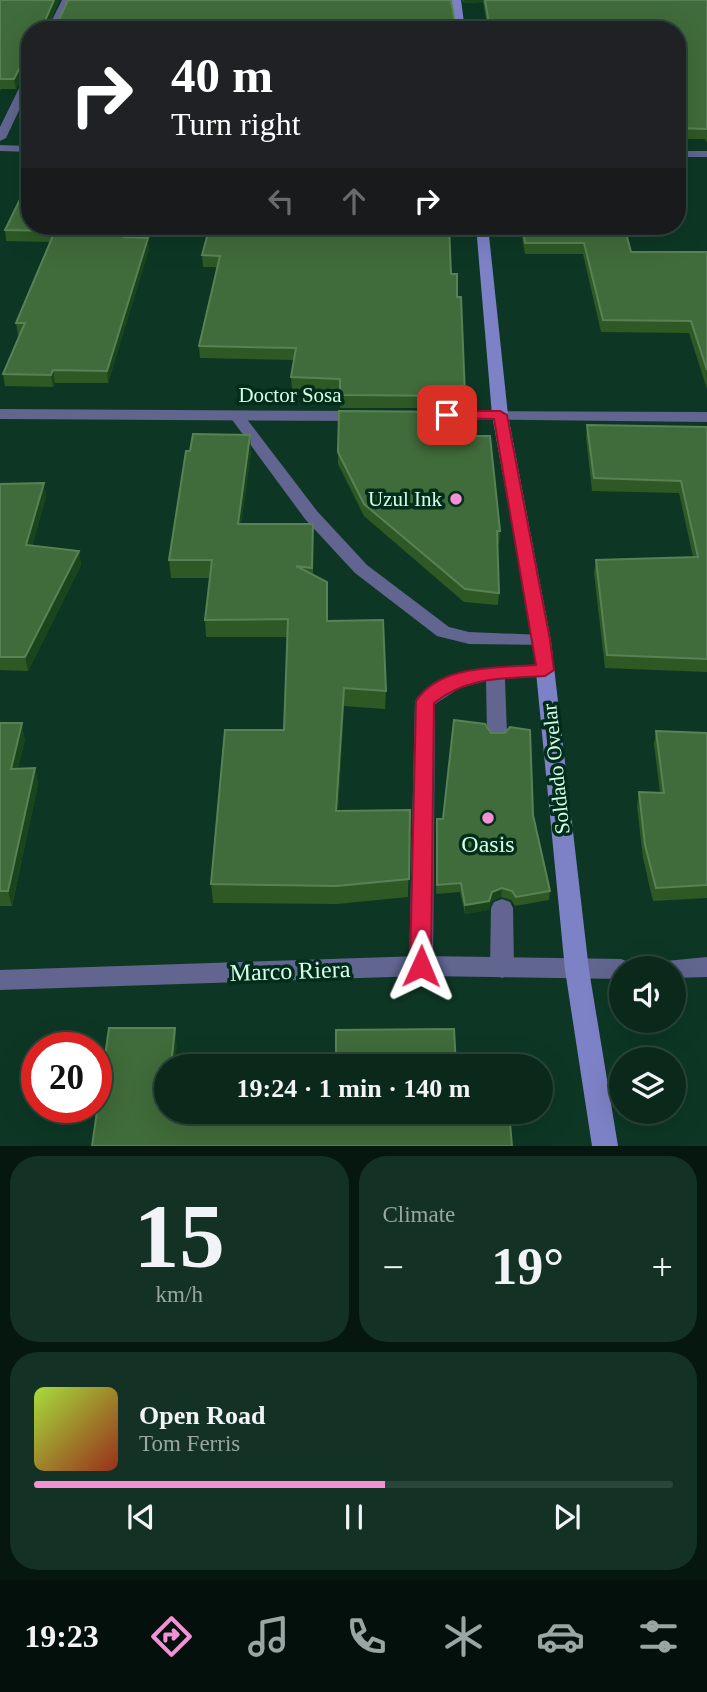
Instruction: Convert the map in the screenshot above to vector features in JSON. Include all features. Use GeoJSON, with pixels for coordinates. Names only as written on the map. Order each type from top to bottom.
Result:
{"type":"FeatureCollection","features":[{"type":"Feature","properties":{"kind":"main road"},"geometry":{"type":"LineString","coordinates":[[456,0],[459,21]]}},
{"type":"Feature","properties":{"kind":"main road","name":"Soldado Ovelar"},"geometry":{"type":"LineString","coordinates":[[483,235],[500,415],[542,640],[577,970],[605,1146]]}},
{"type":"Feature","properties":{"kind":"street"},"geometry":{"type":"LineString","coordinates":[[56,21],[66,0]]}},
{"type":"Feature","properties":{"kind":"street"},"geometry":{"type":"LineString","coordinates":[[0,138],[21,95]]}},
{"type":"Feature","properties":{"kind":"street"},"geometry":{"type":"LineString","coordinates":[[0,148],[21,149]]}},
{"type":"Feature","properties":{"kind":"street"},"geometry":{"type":"LineString","coordinates":[[686,154],[707,154]]}},
{"type":"Feature","properties":{"kind":"street","name":"Doctor Sosa"},"geometry":{"type":"LineString","coordinates":[[0,414],[376,416]]}},
{"type":"Feature","properties":{"kind":"street"},"geometry":{"type":"LineString","coordinates":[[431,416],[707,417]]}},
{"type":"Feature","properties":{"kind":"street"},"geometry":{"type":"LineString","coordinates":[[238,417],[311,514],[361,569],[443,632],[469,638],[542,640]]}},
{"type":"Feature","properties":{"kind":"street"},"geometry":{"type":"LineString","coordinates":[[421,966],[425,701],[443,687],[471,676],[545,670]]}},
{"type":"Feature","properties":{"kind":"street"},"geometry":{"type":"LineString","coordinates":[[495,674],[497,734]]}},
{"type":"Feature","properties":{"kind":"street"},"geometry":{"type":"LineString","coordinates":[[502,908],[502,968]]}},
{"type":"Feature","properties":{"kind":"street","name":"Marco Riera"},"geometry":{"type":"LineString","coordinates":[[0,980],[421,966],[609,969]]}},
{"type":"Feature","properties":{"kind":"street"},"geometry":{"type":"LineString","coordinates":[[686,968],[707,967]]}},
{"type":"Feature","properties":{"kind":"building"},"geometry":{"type":"Polygon","coordinates":[[[0,0],[54,0],[45,21],[21,21],[21,65],[14,79],[0,79],[0,0]]]}},
{"type":"Feature","properties":{"kind":"building"},"geometry":{"type":"Polygon","coordinates":[[[68,0],[451,0],[455,21],[58,21],[68,0]]]}},
{"type":"Feature","properties":{"kind":"building"},"geometry":{"type":"Polygon","coordinates":[[[485,0],[707,0],[707,129],[686,128],[686,21],[488,21],[485,0]]]}},
{"type":"Feature","properties":{"kind":"building"},"geometry":{"type":"Polygon","coordinates":[[[21,197],[21,230],[5,230],[21,197]]]}},
{"type":"Feature","properties":{"kind":"building"},"geometry":{"type":"Polygon","coordinates":[[[53,235],[125,235],[124,237],[148,238],[107,371],[53,370],[51,375],[3,374],[25,323],[16,323],[53,235]]]}},
{"type":"Feature","properties":{"kind":"building"},"geometry":{"type":"Polygon","coordinates":[[[208,235],[449,235],[451,274],[457,274],[457,297],[461,297],[465,396],[340,395],[340,379],[291,377],[296,348],[199,346],[220,256],[202,255],[208,235]]]}},
{"type":"Feature","properties":{"kind":"building"},"geometry":{"type":"Polygon","coordinates":[[[524,235],[627,235],[631,252],[707,252],[707,370],[691,321],[603,320],[584,243],[525,243],[524,235]]]}},
{"type":"Feature","properties":{"kind":"building"},"geometry":{"type":"Polygon","coordinates":[[[339,411],[465,412],[466,436],[490,436],[500,531],[497,531],[499,593],[465,589],[364,504],[338,452],[339,411]]]}},
{"type":"Feature","properties":{"kind":"building"},"geometry":{"type":"Polygon","coordinates":[[[587,425],[707,427],[707,659],[607,655],[596,560],[698,557],[681,481],[594,478],[587,425]]]}},
{"type":"Feature","properties":{"kind":"building"},"geometry":{"type":"Polygon","coordinates":[[[193,434],[250,435],[238,524],[313,524],[312,568],[296,566],[327,582],[327,621],[383,620],[386,691],[344,688],[336,811],[410,810],[409,879],[336,886],[211,884],[225,730],[284,730],[288,619],[205,620],[212,560],[169,560],[186,451],[190,451],[193,434]]]}},
{"type":"Feature","properties":{"kind":"building"},"geometry":{"type":"Polygon","coordinates":[[[44,483],[26,545],[79,551],[25,657],[0,657],[0,484],[44,483]]]}},
{"type":"Feature","properties":{"kind":"building","name":"Oasis"},"geometry":{"type":"Polygon","coordinates":[[[454,720],[485,724],[491,733],[505,733],[510,727],[530,730],[533,815],[550,891],[516,897],[512,891],[502,888],[492,892],[489,901],[465,905],[461,883],[437,885],[437,819],[443,819],[454,720]]]}},
{"type":"Feature","properties":{"kind":"building"},"geometry":{"type":"Polygon","coordinates":[[[0,723],[22,723],[11,769],[35,768],[8,891],[0,891],[0,723]]]}},
{"type":"Feature","properties":{"kind":"building"},"geometry":{"type":"Polygon","coordinates":[[[656,731],[707,733],[707,885],[656,888],[645,845],[639,792],[664,793],[656,731]]]}},
{"type":"Feature","properties":{"kind":"building"},"geometry":{"type":"Polygon","coordinates":[[[109,1028],[175,1028],[172,1054],[154,1054],[154,1124],[510,1124],[512,1146],[92,1146],[95,1123],[112,1123],[112,1032],[108,1032],[109,1028]]]}},
{"type":"Feature","properties":{"kind":"building"},"geometry":{"type":"Polygon","coordinates":[[[454,1029],[455,1054],[336,1054],[336,1030],[454,1029]]]}},
{"type":"Feature","properties":{"kind":"place","name":"Uzul Ink"},"geometry":{"type":"Point","coordinates":[456,499]}},
{"type":"Feature","properties":{"kind":"place","name":"Oasis"},"geometry":{"type":"Point","coordinates":[488,818]}},
{"type":"Feature","properties":{"kind":"route"},"geometry":{"type":"LineString","coordinates":[[421,966],[425,701],[443,687],[471,676],[545,670],[542,640],[500,415],[447,415]]}}]}
